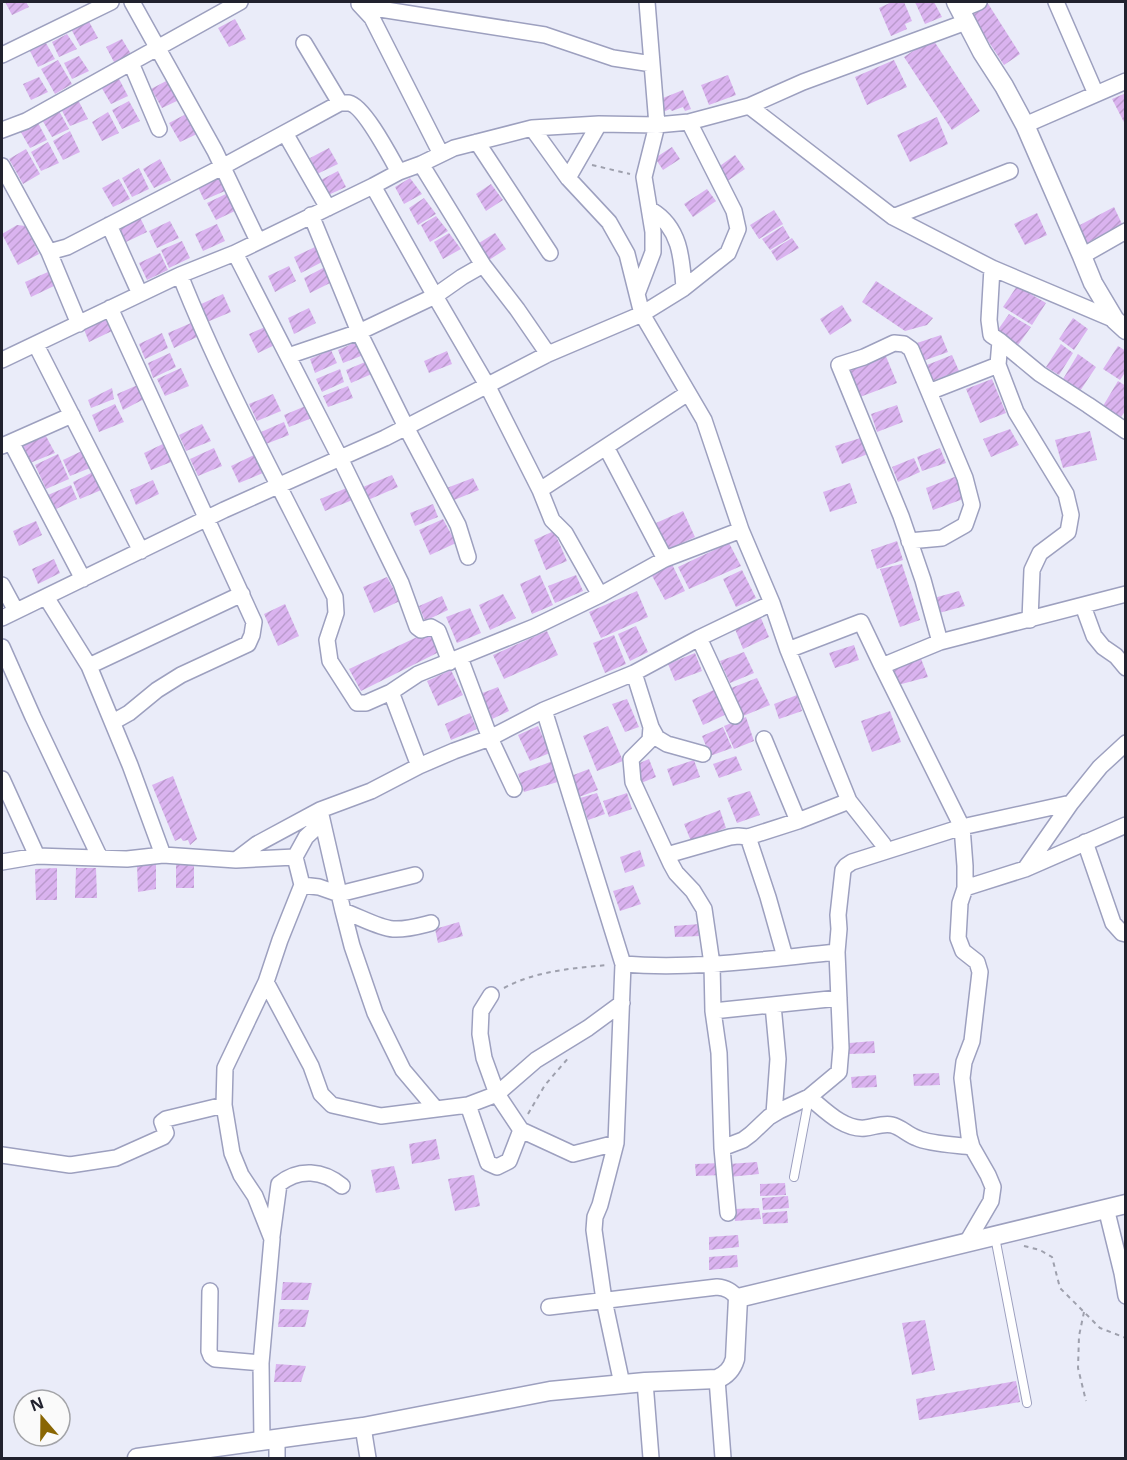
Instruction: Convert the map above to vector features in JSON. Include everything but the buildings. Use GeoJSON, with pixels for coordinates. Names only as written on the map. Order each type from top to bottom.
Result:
{"type":"FeatureCollection","features":[{"type":"Feature","properties":{"kind":"street"},"geometry":{"type":"LineString","coordinates":[[2,55],[111,2]]}},
{"type":"Feature","properties":{"kind":"street"},"geometry":{"type":"LineString","coordinates":[[132,2],[222,167],[258,242]]}},
{"type":"Feature","properties":{"kind":"street"},"geometry":{"type":"LineString","coordinates":[[2,130],[26,121],[240,2]]}},
{"type":"Feature","properties":{"kind":"street"},"geometry":{"type":"LineString","coordinates":[[637,294],[653,252],[651,210],[644,177],[657,125],[647,2]]}},
{"type":"Feature","properties":{"kind":"street"},"geometry":{"type":"LineString","coordinates":[[2,360],[180,275],[235,253],[399,172],[454,148],[532,128],[689,122],[749,106],[979,2]]}},
{"type":"Feature","properties":{"kind":"street"},"geometry":{"type":"LineString","coordinates":[[1056,2],[1096,94]]}},
{"type":"Feature","properties":{"kind":"street"},"geometry":{"type":"LineString","coordinates":[[363,3],[545,35],[613,58],[652,64]]}},
{"type":"Feature","properties":{"kind":"street"},"geometry":{"type":"LineString","coordinates":[[363,3],[441,154]]}},
{"type":"Feature","properties":{"kind":"street"},"geometry":{"type":"LineString","coordinates":[[961,11],[1025,125],[1093,283],[1120,325]]}},
{"type":"Feature","properties":{"kind":"street"},"geometry":{"type":"LineString","coordinates":[[304,43],[340,103]]}},
{"type":"Feature","properties":{"kind":"street"},"geometry":{"type":"LineString","coordinates":[[131,63],[159,129]]}},
{"type":"Feature","properties":{"kind":"street"},"geometry":{"type":"LineString","coordinates":[[1025,125],[1125,81]]}},
{"type":"Feature","properties":{"kind":"street"},"geometry":{"type":"LineString","coordinates":[[49,252],[67,247],[340,103],[355,106],[378,134],[399,172]]}},
{"type":"Feature","properties":{"kind":"street"},"geometry":{"type":"LineString","coordinates":[[749,106],[893,217],[992,268],[1120,325]]}},
{"type":"Feature","properties":{"kind":"street"},"geometry":{"type":"LineString","coordinates":[[2,618],[206,519],[406,427],[548,354],[642,314],[684,288],[728,253],[738,230],[735,211],[689,122]]}},
{"type":"Feature","properties":{"kind":"street"},"geometry":{"type":"LineString","coordinates":[[568,178],[599,124]]}},
{"type":"Feature","properties":{"kind":"street"},"geometry":{"type":"LineString","coordinates":[[532,128],[568,178],[609,222],[627,254],[642,314],[704,420],[741,530],[849,801],[886,851]]}},
{"type":"Feature","properties":{"kind":"street"},"geometry":{"type":"LineString","coordinates":[[285,133],[328,208]]}},
{"type":"Feature","properties":{"kind":"street"},"geometry":{"type":"LineString","coordinates":[[477,142],[550,253]]}},
{"type":"Feature","properties":{"kind":"street"},"geometry":{"type":"LineString","coordinates":[[421,164],[483,265],[548,354]]}},
{"type":"Feature","properties":{"kind":"street"},"geometry":{"type":"LineString","coordinates":[[2,166],[49,252],[79,324]]}},
{"type":"Feature","properties":{"kind":"street"},"geometry":{"type":"LineString","coordinates":[[893,217],[1010,171]]}},
{"type":"Feature","properties":{"kind":"street"},"geometry":{"type":"LineString","coordinates":[[373,186],[487,386],[540,490],[552,520],[565,533],[600,595]]}},
{"type":"Feature","properties":{"kind":"street"},"geometry":{"type":"LineString","coordinates":[[651,210],[669,224],[678,245],[684,288]]}},
{"type":"Feature","properties":{"kind":"street"},"geometry":{"type":"LineString","coordinates":[[311,215],[359,332],[458,525],[468,557]]}},
{"type":"Feature","properties":{"kind":"street"},"geometry":{"type":"LineString","coordinates":[[109,225],[140,294]]}},
{"type":"Feature","properties":{"kind":"street"},"geometry":{"type":"LineString","coordinates":[[1082,256],[1125,231]]}},
{"type":"Feature","properties":{"kind":"street"},"geometry":{"type":"LineString","coordinates":[[235,253],[401,582],[417,627],[421,630],[431,627],[438,631],[455,660],[514,789]]}},
{"type":"Feature","properties":{"kind":"street"},"geometry":{"type":"LineString","coordinates":[[288,356],[359,332],[435,296],[483,265]]}},
{"type":"Feature","properties":{"kind":"street"},"geometry":{"type":"LineString","coordinates":[[992,268],[989,320],[991,335],[1040,374],[1125,431]]}},
{"type":"Feature","properties":{"kind":"street"},"geometry":{"type":"LineString","coordinates":[[180,275],[227,383],[335,597],[336,613],[327,640],[330,661],[357,703],[366,703],[391,692],[418,674],[534,627],[600,595],[665,559],[741,530]]}},
{"type":"Feature","properties":{"kind":"street"},"geometry":{"type":"LineString","coordinates":[[110,308],[254,622],[248,644],[181,675],[157,690],[129,713],[112,722]]}},
{"type":"Feature","properties":{"kind":"street"},"geometry":{"type":"LineString","coordinates":[[1000,341],[998,365],[1016,412],[1066,494],[1071,515],[1068,532],[1040,553],[1032,570],[1030,620]]}},
{"type":"Feature","properties":{"kind":"street"},"geometry":{"type":"LineString","coordinates":[[909,541],[942,538],[965,525],[972,505],[965,478],[911,349],[904,344],[894,343],[864,357],[839,365],[901,516],[909,541],[923,580],[940,642]]}},
{"type":"Feature","properties":{"kind":"street"},"geometry":{"type":"LineString","coordinates":[[36,345],[141,551]]}},
{"type":"Feature","properties":{"kind":"street"},"geometry":{"type":"LineString","coordinates":[[929,392],[998,365]]}},
{"type":"Feature","properties":{"kind":"street"},"geometry":{"type":"LineString","coordinates":[[540,490],[688,393]]}},
{"type":"Feature","properties":{"kind":"street"},"geometry":{"type":"LineString","coordinates":[[72,415],[6,444],[83,579]]}},
{"type":"Feature","properties":{"kind":"street"},"geometry":{"type":"LineString","coordinates":[[606,447],[665,559]]}},
{"type":"Feature","properties":{"kind":"street"},"geometry":{"type":"LineString","coordinates":[[2,585],[16,611]]}},
{"type":"Feature","properties":{"kind":"street"},"geometry":{"type":"LineString","coordinates":[[89,666],[242,594]]}},
{"type":"Feature","properties":{"kind":"street"},"geometry":{"type":"LineString","coordinates":[[882,666],[940,642],[1125,594]]}},
{"type":"Feature","properties":{"kind":"street"},"geometry":{"type":"LineString","coordinates":[[46,597],[89,666],[163,855]]}},
{"type":"Feature","properties":{"kind":"street"},"geometry":{"type":"LineString","coordinates":[[236,860],[257,844],[321,816],[419,766],[490,738],[544,710],[634,673],[699,638],[772,603]]}},
{"type":"Feature","properties":{"kind":"street"},"geometry":{"type":"LineString","coordinates":[[1083,606],[1094,636],[1103,647],[1122,659]]}},
{"type":"Feature","properties":{"kind":"street"},"geometry":{"type":"LineString","coordinates":[[788,650],[861,622],[962,828],[965,866],[958,938],[963,951],[976,962],[980,972],[972,1041],[962,1070],[962,1078],[972,1147],[993,1187],[991,1201],[967,1242]]}},
{"type":"Feature","properties":{"kind":"street"},"geometry":{"type":"LineString","coordinates":[[699,638],[735,716]]}},
{"type":"Feature","properties":{"kind":"street"},"geometry":{"type":"LineString","coordinates":[[2,647],[100,858]]}},
{"type":"Feature","properties":{"kind":"street"},"geometry":{"type":"LineString","coordinates":[[634,673],[651,727],[657,738],[667,744],[703,754]]}},
{"type":"Feature","properties":{"kind":"street"},"geometry":{"type":"LineString","coordinates":[[391,692],[419,766]]}},
{"type":"Feature","properties":{"kind":"street"},"geometry":{"type":"LineString","coordinates":[[544,710],[623,964],[616,1143],[595,1217],[594,1230],[604,1300],[622,1384]]}},
{"type":"Feature","properties":{"kind":"street"},"geometry":{"type":"LineString","coordinates":[[651,727],[650,740],[630,759],[633,782],[676,873],[693,891],[704,909],[712,963],[712,1011],[719,1053],[722,1149],[728,1213]]}},
{"type":"Feature","properties":{"kind":"street"},"geometry":{"type":"LineString","coordinates":[[764,739],[798,821]]}},
{"type":"Feature","properties":{"kind":"street"},"geometry":{"type":"LineString","coordinates":[[1025,869],[1071,803],[1100,767],[1125,743]]}},
{"type":"Feature","properties":{"kind":"street"},"geometry":{"type":"LineString","coordinates":[[2,779],[37,856]]}},
{"type":"Feature","properties":{"kind":"street"},"geometry":{"type":"LineString","coordinates":[[667,855],[730,837],[748,837],[849,801]]}},
{"type":"Feature","properties":{"kind":"street"},"geometry":{"type":"LineString","coordinates":[[722,1149],[743,1140],[774,1114],[809,1097],[839,1072],[841,1048],[837,951],[838,915],[843,870],[846,866],[852,862],[962,828],[1071,803]]}},
{"type":"Feature","properties":{"kind":"street"},"geometry":{"type":"LineString","coordinates":[[272,1239],[255,1196],[241,1175],[232,1153],[224,1105],[225,1068],[266,982],[302,885],[295,857],[321,816]]}},
{"type":"Feature","properties":{"kind":"street"},"geometry":{"type":"LineString","coordinates":[[321,816],[352,946],[375,1013],[403,1070],[436,1109]]}},
{"type":"Feature","properties":{"kind":"street"},"geometry":{"type":"LineString","coordinates":[[964,888],[1025,869],[1125,825]]}},
{"type":"Feature","properties":{"kind":"street"},"geometry":{"type":"LineString","coordinates":[[748,837],[785,957]]}},
{"type":"Feature","properties":{"kind":"street"},"geometry":{"type":"LineString","coordinates":[[1085,842],[1113,923],[1125,934]]}},
{"type":"Feature","properties":{"kind":"street"},"geometry":{"type":"LineString","coordinates":[[2,862],[37,856],[127,859],[163,855],[236,860],[295,857]]}},
{"type":"Feature","properties":{"kind":"street"},"geometry":{"type":"LineString","coordinates":[[302,885],[319,886],[339,894],[415,875]]}},
{"type":"Feature","properties":{"kind":"street"},"geometry":{"type":"LineString","coordinates":[[343,911],[381,927],[392,929],[406,929],[431,923]]}},
{"type":"Feature","properties":{"kind":"street"},"geometry":{"type":"LineString","coordinates":[[623,964],[644,966],[712,963],[837,951]]}},
{"type":"Feature","properties":{"kind":"street"},"geometry":{"type":"LineString","coordinates":[[266,982],[310,1066],[321,1094],[332,1105],[381,1116],[468,1105],[497,1094],[536,1060],[588,1028],[622,1003]]}},
{"type":"Feature","properties":{"kind":"street"},"geometry":{"type":"LineString","coordinates":[[491,995],[481,1011],[480,1034],[483,1059],[497,1094],[520,1130],[573,1154],[616,1143]]}},
{"type":"Feature","properties":{"kind":"street"},"geometry":{"type":"LineString","coordinates":[[712,1011],[839,998]]}},
{"type":"Feature","properties":{"kind":"street"},"geometry":{"type":"LineString","coordinates":[[773,1005],[778,1059],[774,1114]]}},
{"type":"Feature","properties":{"kind":"street"},"geometry":{"type":"LineString","coordinates":[[809,1097],[834,1117],[853,1128],[863,1129],[889,1124],[921,1140],[972,1147]]}},
{"type":"Feature","properties":{"kind":"street"},"geometry":{"type":"LineString","coordinates":[[2,1155],[70,1165],[116,1158],[163,1137],[166,1133],[162,1122],[166,1119],[224,1105]]}},
{"type":"Feature","properties":{"kind":"street"},"geometry":{"type":"LineString","coordinates":[[468,1105],[488,1163],[496,1167],[509,1161],[520,1130]]}},
{"type":"Feature","properties":{"kind":"street"},"geometry":{"type":"LineString","coordinates":[[277,1458],[269,1440],[261,1363],[279,1184],[286,1178],[301,1173],[322,1174],[342,1186]]}},
{"type":"Feature","properties":{"kind":"street"},"geometry":{"type":"LineString","coordinates":[[738,1298],[1125,1204]]}},
{"type":"Feature","properties":{"kind":"street"},"geometry":{"type":"LineString","coordinates":[[1106,1208],[1122,1273],[1125,1296]]}},
{"type":"Feature","properties":{"kind":"street"},"geometry":{"type":"LineString","coordinates":[[137,1458],[363,1427],[550,1391],[645,1382],[717,1380],[725,1376],[735,1359],[738,1298],[725,1287],[549,1306]]}},
{"type":"Feature","properties":{"kind":"street"},"geometry":{"type":"LineString","coordinates":[[210,1291],[209,1351],[211,1356],[215,1359],[261,1363]]}},
{"type":"Feature","properties":{"kind":"street"},"geometry":{"type":"LineString","coordinates":[[717,1380],[723,1458]]}},
{"type":"Feature","properties":{"kind":"street"},"geometry":{"type":"LineString","coordinates":[[645,1382],[651,1458]]}},
{"type":"Feature","properties":{"kind":"street"},"geometry":{"type":"LineString","coordinates":[[363,1427],[368,1458]]}},
{"type":"Feature","properties":{"kind":"lane"},"geometry":{"type":"LineString","coordinates":[[794,1177],[809,1097]]}},
{"type":"Feature","properties":{"kind":"lane"},"geometry":{"type":"LineString","coordinates":[[995,1235],[1027,1403]]}},
{"type":"Feature","properties":{"kind":"path"},"geometry":{"type":"LineString","coordinates":[[578,161],[644,177]]}},
{"type":"Feature","properties":{"kind":"path"},"geometry":{"type":"LineString","coordinates":[[491,995],[513,983],[562,969],[623,964]]}},
{"type":"Feature","properties":{"kind":"path"},"geometry":{"type":"LineString","coordinates":[[520,1130],[545,1085],[569,1058],[588,1028]]}},
{"type":"Feature","properties":{"kind":"path"},"geometry":{"type":"LineString","coordinates":[[1023,1246],[1040,1250],[1052,1257],[1060,1288],[1100,1328],[1125,1338]]}},
{"type":"Feature","properties":{"kind":"path"},"geometry":{"type":"LineString","coordinates":[[1084,1312],[1079,1336],[1078,1368],[1086,1401]]}}]}
